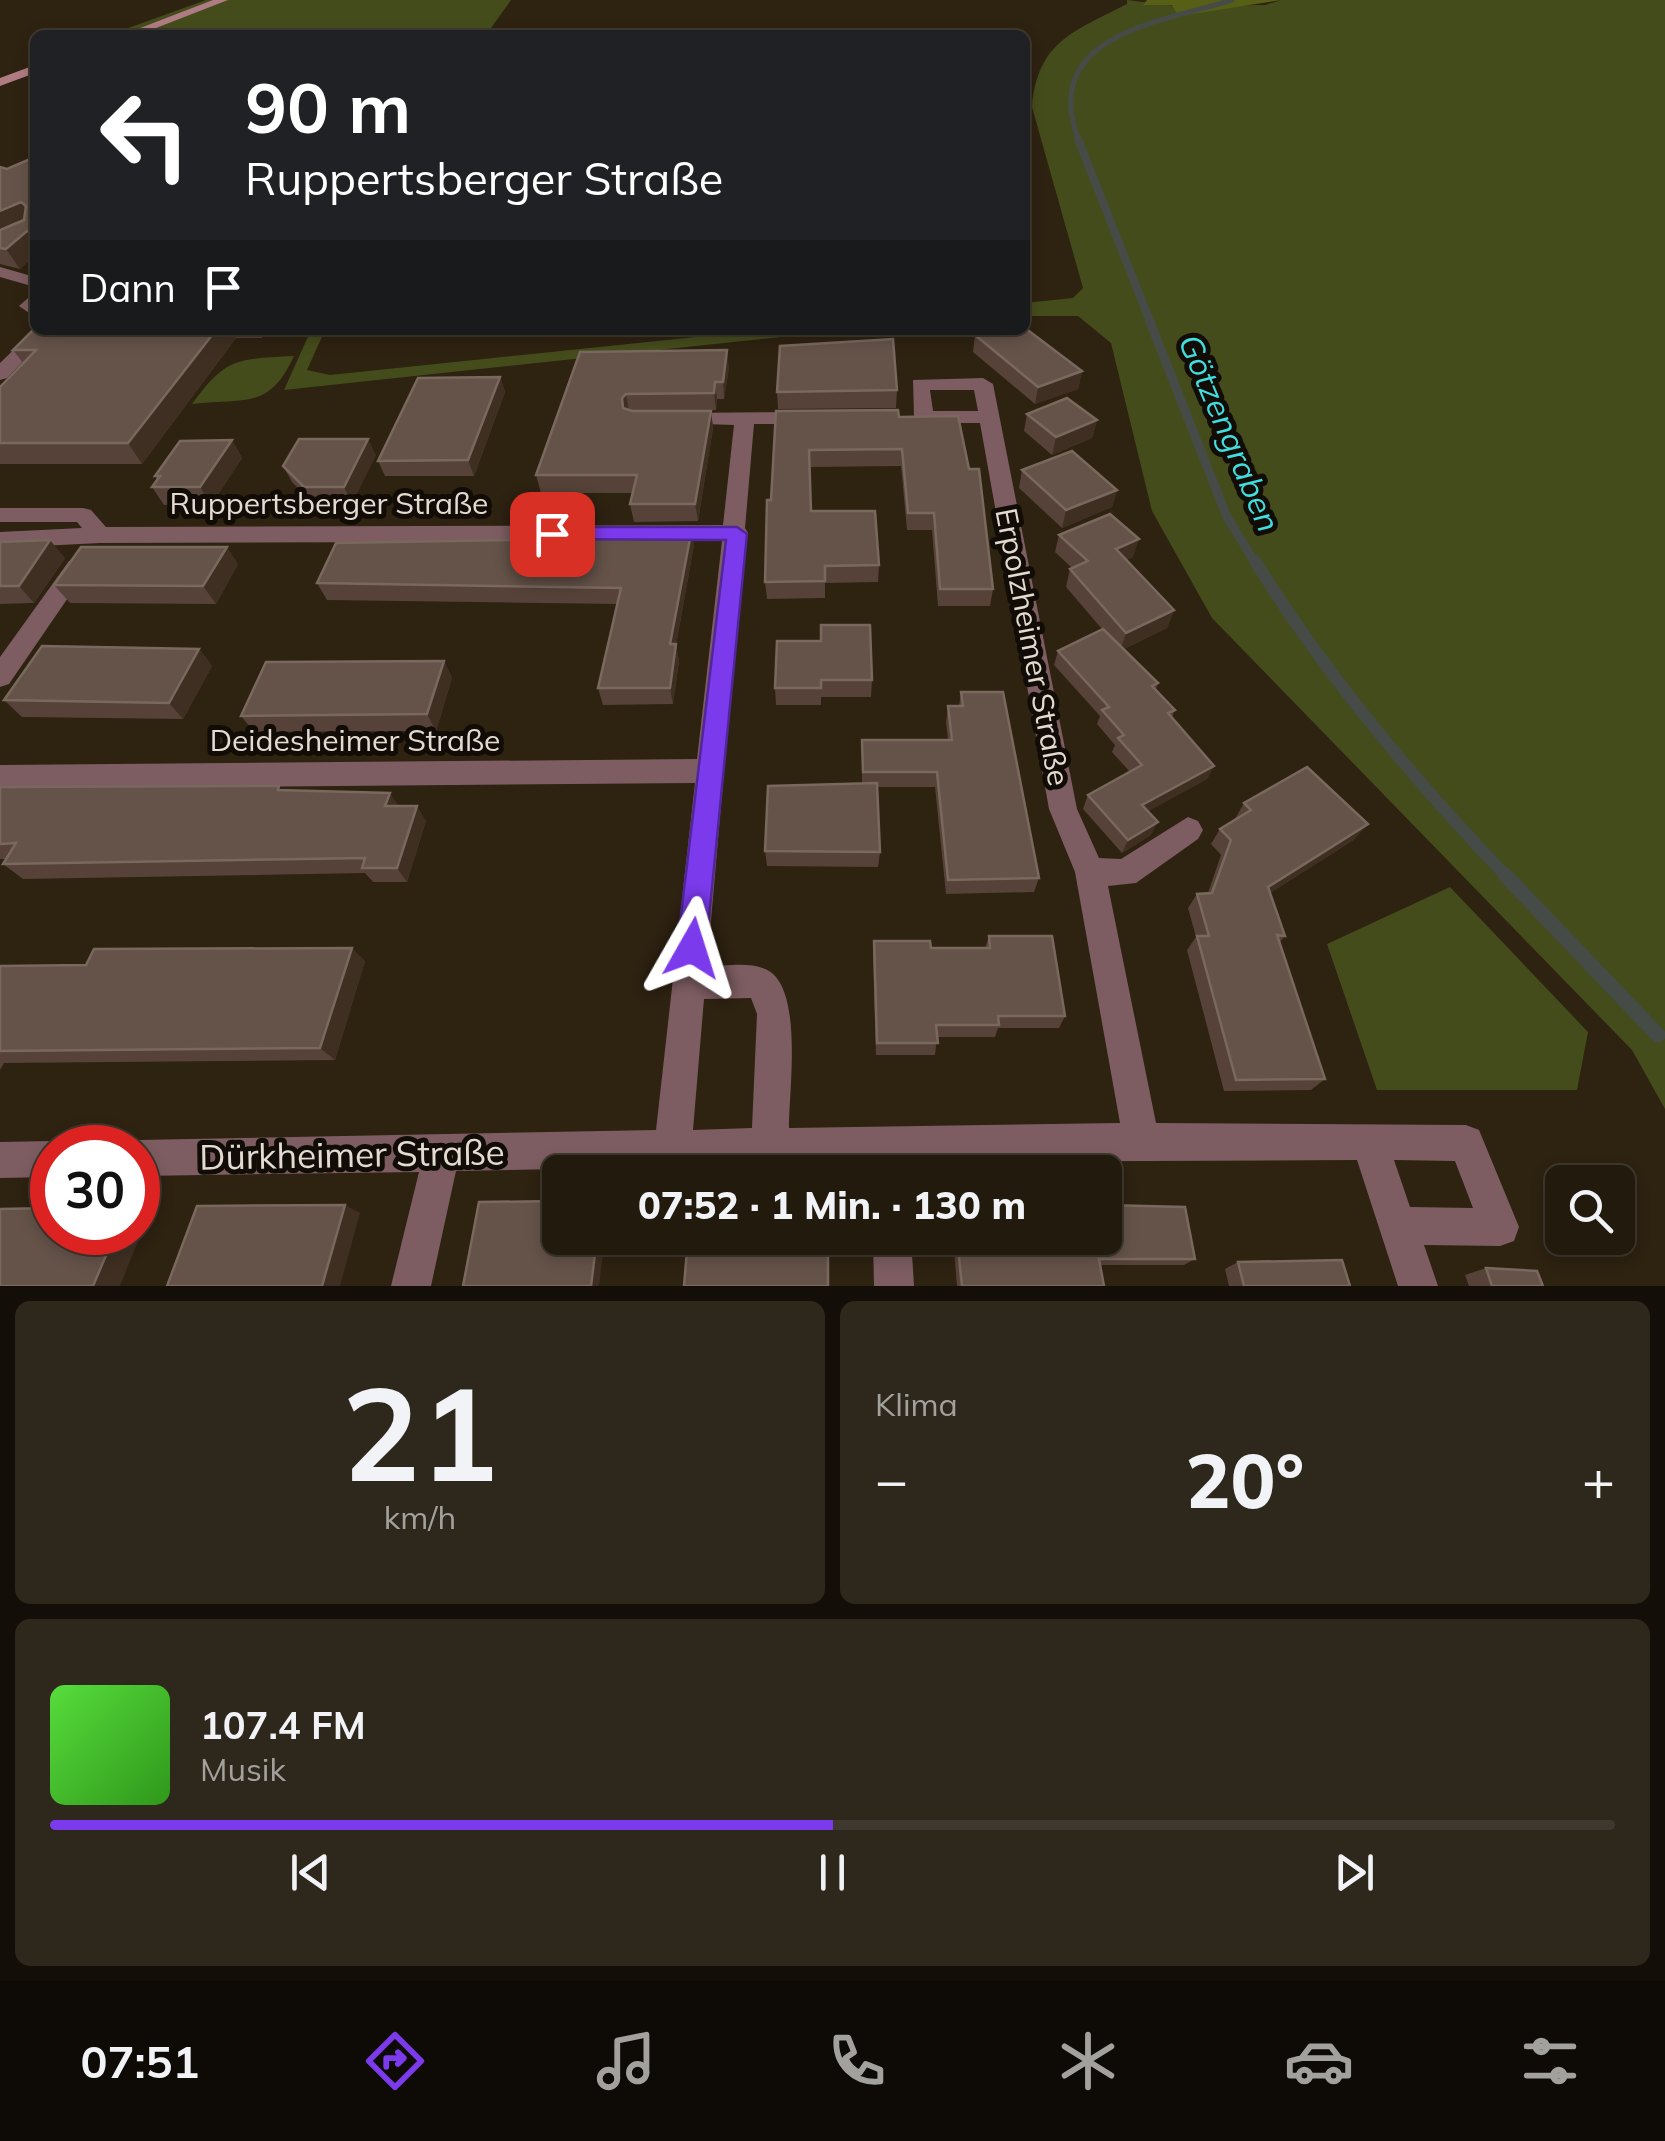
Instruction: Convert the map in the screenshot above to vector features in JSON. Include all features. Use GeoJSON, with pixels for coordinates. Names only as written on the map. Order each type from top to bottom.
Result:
{"type":"FeatureCollection","features":[{"type":"Feature","properties":{"kind":"main road"},"geometry":{"type":"LineString","coordinates":[[142,30],[223,0]]}},
{"type":"Feature","properties":{"kind":"main road"},"geometry":{"type":"LineString","coordinates":[[0,82],[30,72]]}},
{"type":"Feature","properties":{"kind":"street"},"geometry":{"type":"LineString","coordinates":[[0,272],[30,281]]}},
{"type":"Feature","properties":{"kind":"street"},"geometry":{"type":"LineString","coordinates":[[0,374],[39,335]]}},
{"type":"Feature","properties":{"kind":"street"},"geometry":{"type":"LineString","coordinates":[[920,384],[983,384],[989,418],[914,417],[920,384]]}},
{"type":"Feature","properties":{"kind":"street"},"geometry":{"type":"LineString","coordinates":[[654,419],[824,418]]}},
{"type":"Feature","properties":{"kind":"street","name":"Erpolzheimer Straße"},"geometry":{"type":"LineString","coordinates":[[989,418],[1063,809],[1090,872],[1141,1140]]}},
{"type":"Feature","properties":{"kind":"street"},"geometry":{"type":"LineString","coordinates":[[673,1145],[737,534],[745,419]]}},
{"type":"Feature","properties":{"kind":"street","name":"Ruppertsberger Straße"},"geometry":{"type":"LineString","coordinates":[[0,515],[83,515],[100,534]]}},
{"type":"Feature","properties":{"kind":"street"},"geometry":{"type":"LineString","coordinates":[[0,677],[100,534]]}},
{"type":"Feature","properties":{"kind":"street","name":"Ruppertsberger Straße"},"geometry":{"type":"LineString","coordinates":[[0,540],[100,534],[737,534]]}},
{"type":"Feature","properties":{"kind":"street","name":"Deidesheimer Straße"},"geometry":{"type":"LineString","coordinates":[[0,777],[711,771]]}},
{"type":"Feature","properties":{"kind":"street"},"geometry":{"type":"LineString","coordinates":[[1090,872],[1125,873],[1188,830]]}},
{"type":"Feature","properties":{"kind":"street"},"geometry":{"type":"LineString","coordinates":[[688,983],[758,982],[769,993],[774,1014],[770,1145]]}},
{"type":"Feature","properties":{"kind":"street","name":"Dürkheimer Straße"},"geometry":{"type":"LineString","coordinates":[[930,1155],[1141,1140],[1466,1143],[1500,1227],[1398,1226]]}},
{"type":"Feature","properties":{"kind":"street"},"geometry":{"type":"LineString","coordinates":[[1369,1141],[1418,1286]]}},
{"type":"Feature","properties":{"kind":"street","name":"Dürkheimer Straße"},"geometry":{"type":"LineString","coordinates":[[160,1158],[441,1155],[673,1145],[770,1145],[861,1155]]}},
{"type":"Feature","properties":{"kind":"street"},"geometry":{"type":"LineString","coordinates":[[411,1286],[441,1155]]}},
{"type":"Feature","properties":{"kind":"street"},"geometry":{"type":"LineString","coordinates":[[0,1160],[30,1160]]}},
{"type":"Feature","properties":{"kind":"street"},"geometry":{"type":"LineString","coordinates":[[893,1255],[894,1286]]}},
{"type":"Feature","properties":{"kind":"green space"},"geometry":{"type":"Polygon","coordinates":[[[206,0],[511,0],[490,30],[123,30],[206,0]]]}},
{"type":"Feature","properties":{"kind":"green space"},"geometry":{"type":"Polygon","coordinates":[[[1127,0],[1176,6],[1265,5],[1281,0],[1665,0],[1665,1109],[1632,1050],[1212,618],[1152,511],[1111,343],[1078,316],[1030,316],[1030,302],[1073,298],[1083,288],[1032,107],[1036,85],[1050,53],[1062,41],[1127,4],[1127,0]]]}},
{"type":"Feature","properties":{"kind":"green space"},"geometry":{"type":"Polygon","coordinates":[[[1147,0],[1281,0],[1186,15],[1177,14],[1172,5],[1143,5],[1147,0]]]}},
{"type":"Feature","properties":{"kind":"green space"},"geometry":{"type":"Polygon","coordinates":[[[309,335],[323,335],[307,370],[330,375],[715,335],[798,335],[284,390],[309,335]]]}},
{"type":"Feature","properties":{"kind":"green space"},"geometry":{"type":"Polygon","coordinates":[[[294,356],[285,373],[265,393],[241,400],[192,404],[214,377],[234,364],[294,356]]]}},
{"type":"Feature","properties":{"kind":"green space"},"geometry":{"type":"Polygon","coordinates":[[[1450,887],[1588,1032],[1577,1090],[1377,1090],[1327,944],[1450,887]]]}},
{"type":"Feature","properties":{"kind":"building"},"geometry":{"type":"Polygon","coordinates":[[[30,159],[30,232],[6,249],[0,248],[0,230],[24,220],[26,206],[21,202],[0,211],[0,167],[7,169],[30,159]]]}},
{"type":"Feature","properties":{"kind":"building"},"geometry":{"type":"Polygon","coordinates":[[[1030,332],[1082,371],[1038,387],[975,335],[1030,335],[1030,332]]]}},
{"type":"Feature","properties":{"kind":"building"},"geometry":{"type":"Polygon","coordinates":[[[30,333],[212,335],[128,443],[0,443],[0,387],[36,350],[13,350],[30,333]]]}},
{"type":"Feature","properties":{"kind":"building"},"geometry":{"type":"Polygon","coordinates":[[[893,339],[897,390],[777,392],[780,346],[893,339]]]}},
{"type":"Feature","properties":{"kind":"building"},"geometry":{"type":"Polygon","coordinates":[[[727,350],[723,382],[715,382],[714,393],[626,394],[622,398],[623,408],[632,411],[711,411],[695,504],[630,504],[637,475],[536,475],[580,352],[727,350]]]}},
{"type":"Feature","properties":{"kind":"building"},"geometry":{"type":"Polygon","coordinates":[[[500,377],[468,460],[378,461],[418,378],[500,377]]]}},
{"type":"Feature","properties":{"kind":"building"},"geometry":{"type":"Polygon","coordinates":[[[1067,398],[1097,420],[1056,437],[1027,414],[1067,398]]]}},
{"type":"Feature","properties":{"kind":"building"},"geometry":{"type":"Polygon","coordinates":[[[898,410],[899,417],[958,416],[969,469],[979,469],[993,589],[940,589],[934,513],[908,513],[902,449],[809,450],[811,511],[875,511],[879,565],[825,566],[825,581],[765,582],[767,500],[771,500],[776,411],[898,410]]]}},
{"type":"Feature","properties":{"kind":"building"},"geometry":{"type":"Polygon","coordinates":[[[299,439],[368,439],[344,487],[304,487],[283,466],[299,439]]]}},
{"type":"Feature","properties":{"kind":"building"},"geometry":{"type":"Polygon","coordinates":[[[232,440],[200,487],[152,487],[160,476],[155,476],[180,441],[232,440]]]}},
{"type":"Feature","properties":{"kind":"building"},"geometry":{"type":"Polygon","coordinates":[[[1072,451],[1117,490],[1066,510],[1022,470],[1072,451]]]}},
{"type":"Feature","properties":{"kind":"building"},"geometry":{"type":"Polygon","coordinates":[[[1110,514],[1139,539],[1116,549],[1174,610],[1126,633],[1070,569],[1088,561],[1059,535],[1110,514]]]}},
{"type":"Feature","properties":{"kind":"building"},"geometry":{"type":"Polygon","coordinates":[[[625,528],[692,528],[670,644],[676,644],[670,688],[598,688],[621,588],[317,583],[336,543],[618,538],[623,537],[625,528]]]}},
{"type":"Feature","properties":{"kind":"building"},"geometry":{"type":"Polygon","coordinates":[[[50,540],[19,586],[0,586],[0,542],[50,540]]]}},
{"type":"Feature","properties":{"kind":"building"},"geometry":{"type":"Polygon","coordinates":[[[81,547],[227,547],[203,586],[54,585],[81,547]]]}},
{"type":"Feature","properties":{"kind":"building"},"geometry":{"type":"Polygon","coordinates":[[[821,625],[870,625],[872,680],[821,680],[821,688],[775,688],[777,641],[821,641],[821,625]]]}},
{"type":"Feature","properties":{"kind":"building"},"geometry":{"type":"Polygon","coordinates":[[[1103,629],[1158,683],[1152,686],[1175,710],[1168,713],[1214,766],[1142,805],[1158,822],[1128,840],[1088,795],[1142,765],[1118,738],[1124,735],[1102,710],[1109,707],[1058,651],[1103,629]]]}},
{"type":"Feature","properties":{"kind":"building"},"geometry":{"type":"Polygon","coordinates":[[[42,646],[199,649],[169,703],[4,700],[42,646]]]}},
{"type":"Feature","properties":{"kind":"building"},"geometry":{"type":"Polygon","coordinates":[[[444,661],[427,714],[241,716],[266,662],[444,661]]]}},
{"type":"Feature","properties":{"kind":"building"},"geometry":{"type":"Polygon","coordinates":[[[961,692],[1003,692],[1039,878],[948,880],[937,772],[863,772],[862,740],[952,740],[948,706],[963,706],[961,692]]]}},
{"type":"Feature","properties":{"kind":"building"},"geometry":{"type":"Polygon","coordinates":[[[1307,767],[1368,824],[1268,887],[1285,936],[1277,935],[1325,1079],[1236,1080],[1197,936],[1209,936],[1197,894],[1212,893],[1231,840],[1220,829],[1251,810],[1244,803],[1307,767]]]}},
{"type":"Feature","properties":{"kind":"building"},"geometry":{"type":"Polygon","coordinates":[[[877,783],[880,852],[765,851],[768,786],[877,783]]]}},
{"type":"Feature","properties":{"kind":"building"},"geometry":{"type":"Polygon","coordinates":[[[279,786],[278,790],[390,793],[385,806],[417,806],[397,868],[362,868],[365,858],[3,864],[16,843],[0,844],[0,787],[279,786]]]}},
{"type":"Feature","properties":{"kind":"building"},"geometry":{"type":"Polygon","coordinates":[[[989,936],[1052,936],[1065,1016],[998,1016],[999,1025],[936,1025],[938,1043],[877,1043],[874,941],[930,941],[931,948],[990,948],[989,936]]]}},
{"type":"Feature","properties":{"kind":"building"},"geometry":{"type":"Polygon","coordinates":[[[352,948],[320,1048],[0,1051],[0,966],[86,965],[94,949],[352,948]]]}},
{"type":"Feature","properties":{"kind":"building"},"geometry":{"type":"Polygon","coordinates":[[[542,1201],[542,1255],[595,1255],[591,1286],[463,1286],[479,1202],[542,1201]]]}},
{"type":"Feature","properties":{"kind":"building"},"geometry":{"type":"Polygon","coordinates":[[[345,1205],[322,1286],[167,1286],[197,1206],[345,1205]]]}},
{"type":"Feature","properties":{"kind":"building"},"geometry":{"type":"Polygon","coordinates":[[[1122,1205],[1185,1207],[1195,1259],[1099,1259],[1104,1286],[962,1286],[959,1255],[1122,1255],[1122,1205]]]}},
{"type":"Feature","properties":{"kind":"building"},"geometry":{"type":"Polygon","coordinates":[[[30,1208],[30,1255],[106,1255],[93,1286],[0,1286],[0,1209],[30,1208]]]}},
{"type":"Feature","properties":{"kind":"building"},"geometry":{"type":"Polygon","coordinates":[[[687,1255],[828,1255],[828,1286],[684,1286],[687,1255]]]}},
{"type":"Feature","properties":{"kind":"building"},"geometry":{"type":"Polygon","coordinates":[[[1342,1260],[1350,1286],[1244,1286],[1238,1262],[1342,1260]]]}},
{"type":"Feature","properties":{"kind":"building"},"geometry":{"type":"Polygon","coordinates":[[[1486,1268],[1537,1271],[1543,1286],[1492,1286],[1486,1268]]]}},
{"type":"Feature","properties":{"kind":"waterway","name":"Götzengraben"},"geometry":{"type":"LineString","coordinates":[[1079,141],[1071,105],[1075,77],[1091,55],[1142,26],[1232,0]]}},
{"type":"Feature","properties":{"kind":"waterway","name":"Götzengraben"},"geometry":{"type":"LineString","coordinates":[[1078,139],[1151,324]]}},
{"type":"Feature","properties":{"kind":"waterway","name":"Götzengraben"},"geometry":{"type":"LineString","coordinates":[[1150,322],[1227,517],[1256,564]]}},
{"type":"Feature","properties":{"kind":"waterway","name":"Götzengraben"},"geometry":{"type":"LineString","coordinates":[[1255,561],[1311,645],[1373,726],[1507,877]]}},
{"type":"Feature","properties":{"kind":"waterway","name":"Götzengraben"},"geometry":{"type":"LineString","coordinates":[[1505,875],[1658,1035]]}},
{"type":"Feature","properties":{"kind":"route"},"geometry":{"type":"LineString","coordinates":[[552,534],[737,534],[692,948]]}}]}
